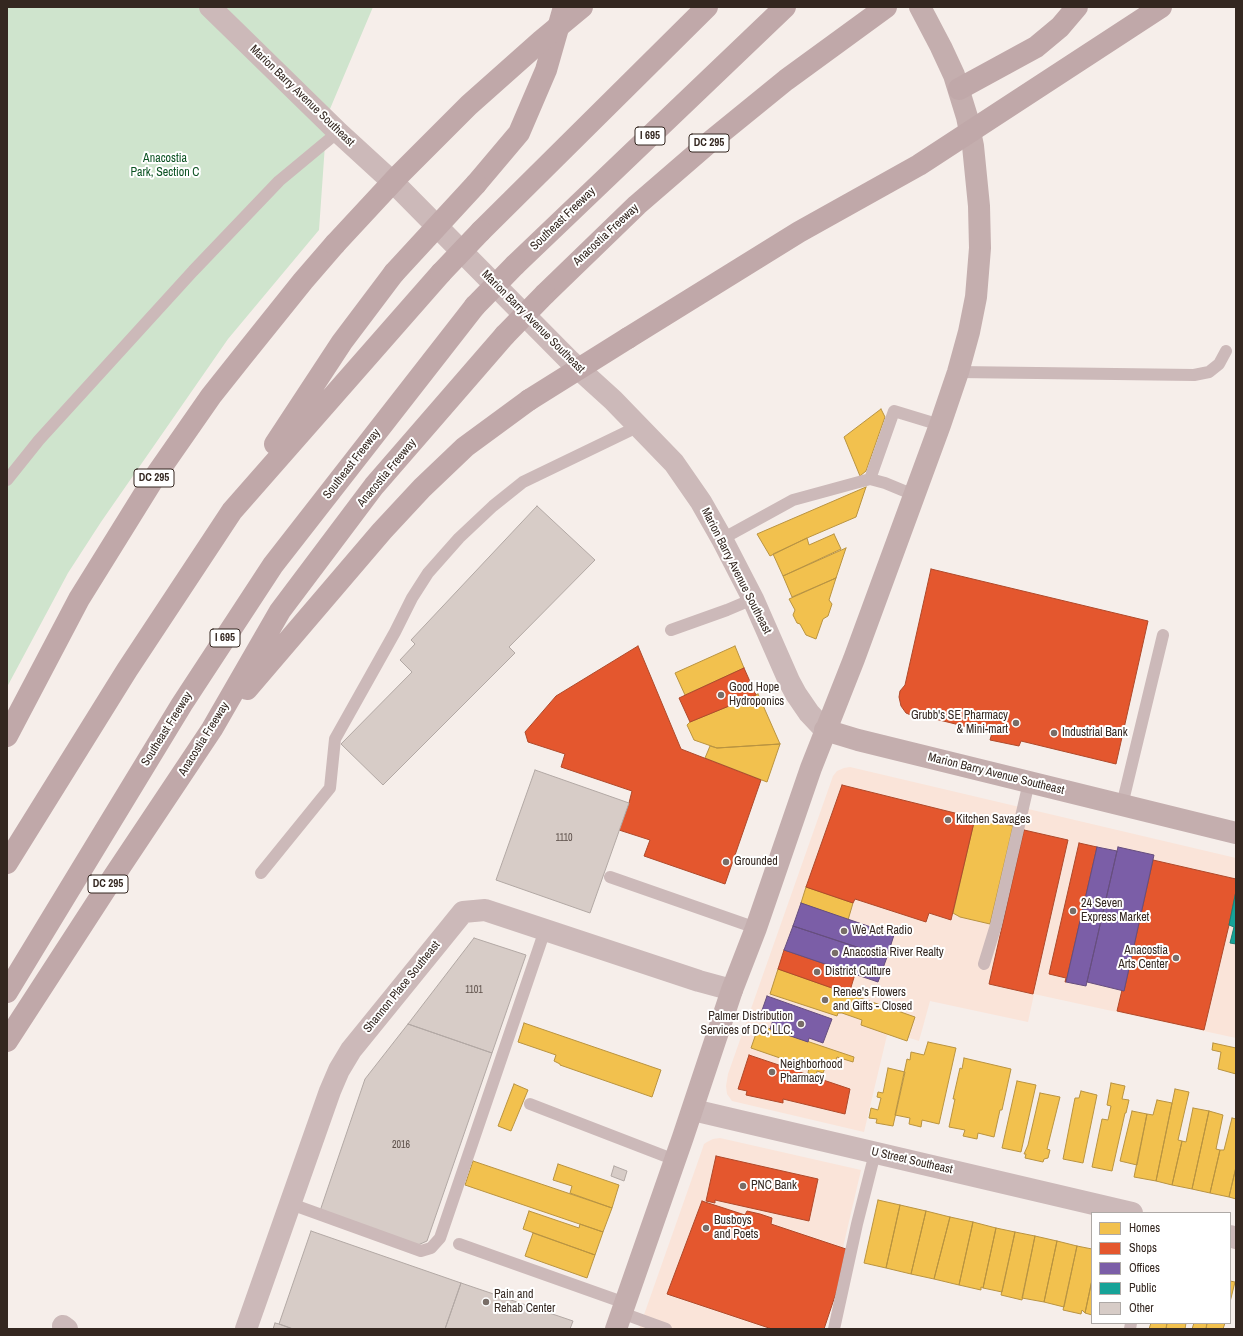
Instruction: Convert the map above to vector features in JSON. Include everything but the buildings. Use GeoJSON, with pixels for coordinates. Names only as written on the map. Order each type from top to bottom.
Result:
{"type":"FeatureCollection","features":[{"type":"Feature","properties":{"kind":"highway"},"geometry":{"type":"LineString","coordinates":[[7,862],[127,670],[342,342],[394,272],[476,184],[519,133],[546,70],[564,7]]}},
{"type":"Feature","properties":{"kind":"highway","name":"DC 295"},"geometry":{"type":"LineString","coordinates":[[7,736],[79,599],[156,475],[191,424],[237,362],[302,281],[400,174],[469,105],[540,41],[582,7]]}},
{"type":"Feature","properties":{"kind":"highway"},"geometry":{"type":"LineString","coordinates":[[232,511],[441,272],[707,7]]}},
{"type":"Feature","properties":{"kind":"highway","name":"Southeast Freeway"},"geometry":{"type":"LineString","coordinates":[[7,992],[182,704],[273,565],[475,306],[515,264],[785,7]]}},
{"type":"Feature","properties":{"kind":"highway","name":"Anacostia Freeway"},"geometry":{"type":"LineString","coordinates":[[7,1041],[212,729],[280,611],[374,486],[505,335],[637,205],[711,141],[786,80],[886,7]]}},
{"type":"Feature","properties":{"kind":"highway"},"geometry":{"type":"LineString","coordinates":[[959,90],[1036,47],[1060,27],[1077,7]]}},
{"type":"Feature","properties":{"kind":"highway"},"geometry":{"type":"LineString","coordinates":[[212,729],[382,531],[422,488],[465,447],[529,400],[799,232],[919,165],[1161,7]]}},
{"type":"Feature","properties":{"kind":"main road"},"geometry":{"type":"LineString","coordinates":[[621,1315],[693,1110],[732,990],[756,928],[825,730],[854,658],[940,425],[958,372],[969,332],[976,297],[980,248],[979,206],[975,161],[970,131],[959,90],[941,47],[920,7]]}},
{"type":"Feature","properties":{"kind":"main road","name":"Marion Barry Avenue Southeast"},"geometry":{"type":"LineString","coordinates":[[825,730],[1236,833]]}},
{"type":"Feature","properties":{"kind":"street","name":"Marion Barry Avenue Southeast"},"geometry":{"type":"LineString","coordinates":[[210,7],[338,132],[398,186],[570,361],[613,400],[674,463],[701,502],[722,539],[753,599],[789,681],[805,709],[825,730]]}},
{"type":"Feature","properties":{"kind":"street","name":"Shannon Place Southeast"},"geometry":{"type":"LineString","coordinates":[[246,1329],[330,1091],[339,1070],[351,1050],[463,912],[486,910],[732,990]]}},
{"type":"Feature","properties":{"kind":"street","name":"U Street Southeast"},"geometry":{"type":"LineString","coordinates":[[693,1110],[1128,1212]]}},
{"type":"Feature","properties":{"kind":"lane"},"geometry":{"type":"LineString","coordinates":[[7,480],[38,440],[193,271],[279,181],[338,132]]}},
{"type":"Feature","properties":{"kind":"lane"},"geometry":{"type":"LineString","coordinates":[[958,372],[1194,375],[1208,372],[1219,364],[1226,351]]}},
{"type":"Feature","properties":{"kind":"lane"},"geometry":{"type":"LineString","coordinates":[[870,479],[894,411],[940,425]]}},
{"type":"Feature","properties":{"kind":"lane"},"geometry":{"type":"LineString","coordinates":[[261,874],[330,788],[335,739],[395,632],[412,598],[428,573],[471,527],[493,506],[523,482],[639,426]]}},
{"type":"Feature","properties":{"kind":"lane"},"geometry":{"type":"LineString","coordinates":[[722,539],[793,500],[870,479],[885,483],[914,495]]}},
{"type":"Feature","properties":{"kind":"lane"},"geometry":{"type":"LineString","coordinates":[[671,630],[753,599]]}},
{"type":"Feature","properties":{"kind":"lane"},"geometry":{"type":"LineString","coordinates":[[1122,805],[1163,635]]}},
{"type":"Feature","properties":{"kind":"lane"},"geometry":{"type":"LineString","coordinates":[[984,964],[996,925],[1029,782]]}},
{"type":"Feature","properties":{"kind":"lane"},"geometry":{"type":"LineString","coordinates":[[610,877],[756,928]]}},
{"type":"Feature","properties":{"kind":"lane"},"geometry":{"type":"LineString","coordinates":[[291,1204],[421,1251],[431,1248],[440,1238],[545,930]]}},
{"type":"Feature","properties":{"kind":"lane"},"geometry":{"type":"LineString","coordinates":[[530,1104],[675,1160]]}},
{"type":"Feature","properties":{"kind":"lane"},"geometry":{"type":"LineString","coordinates":[[834,1329],[856,1224],[875,1153]]}},
{"type":"Feature","properties":{"kind":"lane"},"geometry":{"type":"LineString","coordinates":[[459,1244],[621,1315],[666,1329]]}},
{"type":"Feature","properties":{"kind":"shaded area"},"geometry":{"type":"Polygon","coordinates":[[[850,767],[1236,858],[1236,1038],[1034,994],[1028,1022],[930,1001],[919,1041],[888,1031],[864,1132],[732,1101],[727,1094],[726,1086],[728,1074],[833,776],[837,771],[850,767]]]}},
{"type":"Feature","properties":{"kind":"shaded area"},"geometry":{"type":"Polygon","coordinates":[[[720,1138],[861,1170],[824,1329],[639,1329],[704,1144],[713,1139],[720,1138]]]}},
{"type":"Feature","properties":{"kind":"green space","name":"Anacostia Park, Section C"},"geometry":{"type":"Polygon","coordinates":[[[7,7],[373,7],[327,116],[319,230],[228,339],[101,522],[68,573],[7,687],[7,7]]]}},
{"type":"Feature","properties":{"kind":"place","name":"Good Hope Hydroponics"},"geometry":{"type":"Point","coordinates":[721,695]}},
{"type":"Feature","properties":{"kind":"place","name":"Grubb's SE Pharmacy & Mini-mart"},"geometry":{"type":"Point","coordinates":[1016,723]}},
{"type":"Feature","properties":{"kind":"place","name":"Industrial Bank"},"geometry":{"type":"Point","coordinates":[1054,733]}},
{"type":"Feature","properties":{"kind":"place","name":"Kitchen Savages"},"geometry":{"type":"Point","coordinates":[948,820]}},
{"type":"Feature","properties":{"kind":"place","name":"Grounded"},"geometry":{"type":"Point","coordinates":[726,862]}},
{"type":"Feature","properties":{"kind":"place","name":"24 Seven Express Market"},"geometry":{"type":"Point","coordinates":[1073,911]}},
{"type":"Feature","properties":{"kind":"place","name":"We Act Radio"},"geometry":{"type":"Point","coordinates":[844,931]}},
{"type":"Feature","properties":{"kind":"place","name":"Anacostia River Realty"},"geometry":{"type":"Point","coordinates":[835,953]}},
{"type":"Feature","properties":{"kind":"place","name":"Anacostia Arts Center"},"geometry":{"type":"Point","coordinates":[1176,958]}},
{"type":"Feature","properties":{"kind":"place","name":"District Culture"},"geometry":{"type":"Point","coordinates":[817,972]}},
{"type":"Feature","properties":{"kind":"place","name":"Renee's Flowers and Gifts - Closed"},"geometry":{"type":"Point","coordinates":[825,1000]}},
{"type":"Feature","properties":{"kind":"place","name":"Palmer Distribution Services of DC, LLC."},"geometry":{"type":"Point","coordinates":[801,1024]}},
{"type":"Feature","properties":{"kind":"place","name":"Neighborhood Pharmacy"},"geometry":{"type":"Point","coordinates":[772,1072]}},
{"type":"Feature","properties":{"kind":"place","name":"PNC Bank"},"geometry":{"type":"Point","coordinates":[743,1186]}},
{"type":"Feature","properties":{"kind":"place","name":"Busboys and Poets"},"geometry":{"type":"Point","coordinates":[706,1228]}},
{"type":"Feature","properties":{"kind":"place","name":"Pain and Rehab Center"},"geometry":{"type":"Point","coordinates":[486,1302]}}]}
